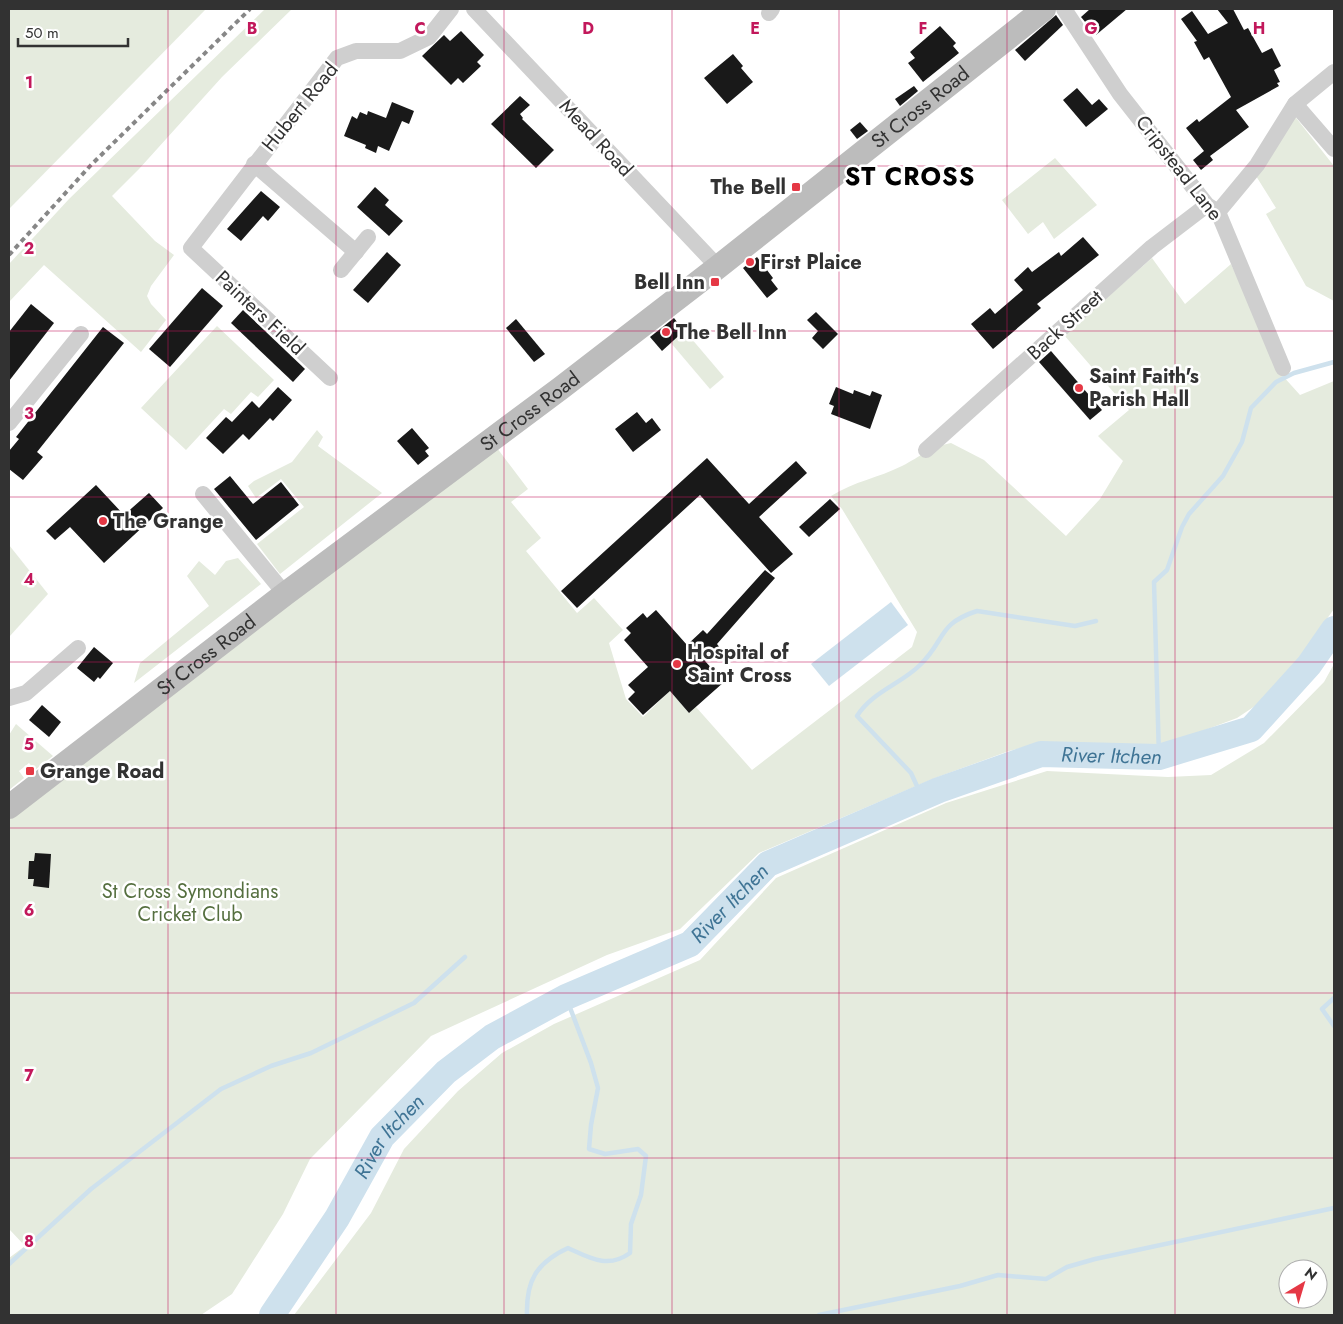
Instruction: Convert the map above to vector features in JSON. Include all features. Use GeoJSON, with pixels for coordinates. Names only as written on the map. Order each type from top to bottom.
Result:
{"type":"FeatureCollection","features":[{"type":"Feature","properties":{"kind":"main road","name":"St Cross Road"},"geometry":{"type":"LineString","coordinates":[[9,806],[285,594],[718,268],[1044,9]]}},
{"type":"Feature","properties":{"kind":"street","name":"Hubert Road"},"geometry":{"type":"LineString","coordinates":[[191,248],[337,58],[356,51],[400,51],[429,37],[451,9]]}},
{"type":"Feature","properties":{"kind":"street","name":"Mead Road"},"geometry":{"type":"LineString","coordinates":[[474,9],[718,268]]}},
{"type":"Feature","properties":{"kind":"street","name":"Cripstead Lane"},"geometry":{"type":"LineString","coordinates":[[1064,9],[1120,94],[1213,209],[1283,368]]}},
{"type":"Feature","properties":{"kind":"street","name":"Back Street"},"geometry":{"type":"LineString","coordinates":[[926,450],[1152,247],[1213,209],[1257,165],[1295,104],[1334,72]]}},
{"type":"Feature","properties":{"kind":"street"},"geometry":{"type":"LineString","coordinates":[[1295,104],[1334,149]]}},
{"type":"Feature","properties":{"kind":"street","name":"Hubert Road"},"geometry":{"type":"LineString","coordinates":[[254,164],[356,252]]}},
{"type":"Feature","properties":{"kind":"street"},"geometry":{"type":"LineString","coordinates":[[341,270],[368,237]]}},
{"type":"Feature","properties":{"kind":"street","name":"Painters Field"},"geometry":{"type":"LineString","coordinates":[[191,248],[330,378]]}},
{"type":"Feature","properties":{"kind":"street"},"geometry":{"type":"LineString","coordinates":[[9,423],[81,334]]}},
{"type":"Feature","properties":{"kind":"street"},"geometry":{"type":"LineString","coordinates":[[203,494],[285,594]]}},
{"type":"Feature","properties":{"kind":"street"},"geometry":{"type":"LineString","coordinates":[[9,698],[26,693],[78,648]]}},
{"type":"Feature","properties":{"kind":"green space"},"geometry":{"type":"Polygon","coordinates":[[[9,9],[206,9],[9,209],[9,9]]]}},
{"type":"Feature","properties":{"kind":"green space"},"geometry":{"type":"Polygon","coordinates":[[[265,9],[292,9],[222,77],[112,196],[155,241],[174,255],[151,286],[147,296],[151,304],[166,320],[141,352],[44,265],[9,302],[9,264],[69,199],[265,9]]]}},
{"type":"Feature","properties":{"kind":"green space"},"geometry":{"type":"Polygon","coordinates":[[[1293,114],[1334,166],[1334,301],[1306,286],[1266,214],[1276,208],[1256,176],[1293,114]]]}},
{"type":"Feature","properties":{"kind":"green space"},"geometry":{"type":"Polygon","coordinates":[[[1055,158],[1097,205],[1054,239],[1043,222],[1028,234],[1002,200],[1055,158]]]}},
{"type":"Feature","properties":{"kind":"green space","name":"St Cross Symondians Cricket Club"},"geometry":{"type":"Polygon","coordinates":[[[1152,258],[1185,304],[1231,264],[1282,375],[1300,395],[1334,381],[1334,609],[1282,681],[1258,704],[1237,718],[1149,751],[1047,742],[1009,751],[935,778],[759,853],[680,929],[607,955],[431,1036],[310,1159],[283,1214],[232,1294],[201,1315],[9,1315],[9,1258],[25,1246],[9,1229],[9,814],[497,448],[528,489],[511,502],[541,538],[526,551],[577,613],[594,598],[623,630],[609,643],[626,699],[643,717],[670,691],[689,713],[696,707],[752,770],[912,647],[917,632],[842,509],[831,496],[902,466],[930,450],[951,443],[984,460],[1066,536],[1100,499],[1123,461],[1098,436],[1129,410],[1064,335],[1152,258]]]}},
{"type":"Feature","properties":{"kind":"green space"},"geometry":{"type":"Polygon","coordinates":[[[217,326],[274,380],[258,397],[251,392],[231,414],[224,409],[186,450],[141,408],[217,326]]]}},
{"type":"Feature","properties":{"kind":"green space"},"geometry":{"type":"Polygon","coordinates":[[[685,331],[724,377],[710,389],[671,343],[685,331]]]}},
{"type":"Feature","properties":{"kind":"green space"},"geometry":{"type":"Polygon","coordinates":[[[317,430],[323,437],[318,446],[382,493],[280,574],[257,544],[304,507],[281,479],[256,498],[248,486],[254,481],[292,462],[317,430]]]}},
{"type":"Feature","properties":{"kind":"green space"},"geometry":{"type":"Polygon","coordinates":[[[9,545],[48,594],[9,637],[9,545]]]}},
{"type":"Feature","properties":{"kind":"green space"},"geometry":{"type":"Polygon","coordinates":[[[238,558],[261,584],[134,683],[140,663],[209,606],[187,576],[199,561],[215,575],[226,561],[238,558]]]}},
{"type":"Feature","properties":{"kind":"green space"},"geometry":{"type":"Polygon","coordinates":[[[1334,664],[1334,1315],[294,1315],[371,1213],[404,1149],[458,1091],[502,1053],[554,1024],[700,960],[776,878],[946,803],[1047,771],[1168,777],[1211,775],[1264,743],[1324,682],[1334,664]]]}},
{"type":"Feature","properties":{"kind":"green space"},"geometry":{"type":"Polygon","coordinates":[[[16,724],[53,756],[35,770],[29,763],[19,771],[24,778],[9,790],[9,735],[16,724]]]}},
{"type":"Feature","properties":{"kind":"water"},"geometry":{"type":"Polygon","coordinates":[[[891,602],[908,625],[829,686],[811,664],[891,602]]]}},
{"type":"Feature","properties":{"kind":"building"},"geometry":{"type":"Polygon","coordinates":[[[1090,9],[1127,9],[1096,35],[1081,17],[1090,9]]]}},
{"type":"Feature","properties":{"kind":"building"},"geometry":{"type":"Polygon","coordinates":[[[1217,9],[1233,9],[1244,30],[1248,28],[1262,53],[1272,48],[1281,66],[1274,70],[1280,82],[1277,83],[1279,86],[1236,110],[1249,127],[1210,156],[1213,160],[1201,170],[1193,160],[1204,151],[1186,128],[1197,119],[1199,122],[1231,97],[1209,57],[1204,60],[1194,42],[1197,41],[1181,19],[1192,11],[1208,34],[1228,23],[1217,9]]]}},
{"type":"Feature","properties":{"kind":"building"},"geometry":{"type":"Polygon","coordinates":[[[1056,15],[1063,25],[1025,61],[1015,50],[1056,15]]]}},
{"type":"Feature","properties":{"kind":"building"},"geometry":{"type":"Polygon","coordinates":[[[940,26],[956,43],[953,46],[959,53],[923,82],[908,63],[915,58],[910,52],[940,26]]]}},
{"type":"Feature","properties":{"kind":"building"},"geometry":{"type":"Polygon","coordinates":[[[461,31],[484,55],[477,62],[481,66],[463,83],[458,78],[451,85],[422,56],[444,35],[450,41],[461,31]]]}},
{"type":"Feature","properties":{"kind":"building"},"geometry":{"type":"Polygon","coordinates":[[[733,54],[743,66],[741,68],[753,82],[727,104],[704,78],[733,54]]]}},
{"type":"Feature","properties":{"kind":"building"},"geometry":{"type":"Polygon","coordinates":[[[914,86],[918,91],[900,106],[895,99],[914,86]]]}},
{"type":"Feature","properties":{"kind":"building"},"geometry":{"type":"Polygon","coordinates":[[[1077,88],[1092,105],[1099,99],[1108,109],[1086,127],[1063,100],[1077,88]]]}},
{"type":"Feature","properties":{"kind":"building"},"geometry":{"type":"Polygon","coordinates":[[[520,96],[530,105],[520,114],[522,119],[554,150],[536,168],[491,124],[520,96]]]}},
{"type":"Feature","properties":{"kind":"building"},"geometry":{"type":"Polygon","coordinates":[[[392,102],[414,111],[409,124],[402,121],[389,151],[378,146],[376,153],[365,148],[366,145],[344,136],[352,116],[357,119],[360,112],[367,115],[368,111],[386,118],[392,102]]]}},
{"type":"Feature","properties":{"kind":"building"},"geometry":{"type":"Polygon","coordinates":[[[860,122],[868,131],[857,139],[850,130],[860,122]]]}},
{"type":"Feature","properties":{"kind":"building"},"geometry":{"type":"Polygon","coordinates":[[[375,187],[389,200],[385,205],[403,221],[389,236],[357,207],[375,187]]]}},
{"type":"Feature","properties":{"kind":"building"},"geometry":{"type":"Polygon","coordinates":[[[261,191],[280,207],[268,221],[263,216],[241,241],[227,229],[261,191]]]}},
{"type":"Feature","properties":{"kind":"building"},"geometry":{"type":"Polygon","coordinates":[[[1083,237],[1099,255],[1037,304],[1041,308],[993,349],[971,324],[990,308],[995,314],[1023,290],[1014,280],[1028,267],[1032,272],[1059,252],[1061,256],[1083,237]]]}},
{"type":"Feature","properties":{"kind":"building"},"geometry":{"type":"Polygon","coordinates":[[[387,252],[401,265],[368,303],[353,290],[387,252]]]}},
{"type":"Feature","properties":{"kind":"building"},"geometry":{"type":"Polygon","coordinates":[[[757,257],[773,278],[771,280],[778,289],[767,298],[743,268],[757,257]]]}},
{"type":"Feature","properties":{"kind":"building"},"geometry":{"type":"Polygon","coordinates":[[[202,288],[223,306],[170,367],[149,349],[202,288]]]}},
{"type":"Feature","properties":{"kind":"building"},"geometry":{"type":"Polygon","coordinates":[[[31,304],[54,323],[9,381],[9,332],[31,304]]]}},
{"type":"Feature","properties":{"kind":"building"},"geometry":{"type":"Polygon","coordinates":[[[243,310],[305,369],[293,382],[231,323],[243,310]]]}},
{"type":"Feature","properties":{"kind":"building"},"geometry":{"type":"Polygon","coordinates":[[[816,312],[838,334],[823,349],[812,338],[818,331],[807,320],[816,312]]]}},
{"type":"Feature","properties":{"kind":"building","name":"The Bell Inn"},"geometry":{"type":"Polygon","coordinates":[[[674,318],[684,331],[662,351],[650,337],[674,318]]]}},
{"type":"Feature","properties":{"kind":"building"},"geometry":{"type":"Polygon","coordinates":[[[516,319],[545,354],[534,362],[506,328],[516,319]]]}},
{"type":"Feature","properties":{"kind":"building"},"geometry":{"type":"Polygon","coordinates":[[[103,327],[124,343],[37,452],[43,457],[23,480],[9,469],[9,451],[19,439],[16,437],[103,327]]]}},
{"type":"Feature","properties":{"kind":"building"},"geometry":{"type":"Polygon","coordinates":[[[1051,351],[1102,410],[1090,420],[1039,362],[1051,351]]]}},
{"type":"Feature","properties":{"kind":"building"},"geometry":{"type":"Polygon","coordinates":[[[278,387],[292,400],[273,421],[270,418],[249,440],[243,434],[223,454],[206,438],[226,417],[232,422],[252,401],[259,408],[278,387]]]}},
{"type":"Feature","properties":{"kind":"building"},"geometry":{"type":"Polygon","coordinates":[[[836,387],[853,394],[854,390],[870,396],[872,391],[882,395],[870,429],[831,414],[834,406],[829,404],[836,387]]]}},
{"type":"Feature","properties":{"kind":"building"},"geometry":{"type":"Polygon","coordinates":[[[637,412],[646,423],[652,418],[661,430],[633,452],[615,429],[637,412]]]}},
{"type":"Feature","properties":{"kind":"building"},"geometry":{"type":"Polygon","coordinates":[[[412,428],[429,448],[425,451],[429,456],[418,465],[397,441],[412,428]]]}},
{"type":"Feature","properties":{"kind":"building"},"geometry":{"type":"Polygon","coordinates":[[[707,458],[749,504],[796,461],[807,473],[759,517],[793,554],[771,573],[700,495],[577,608],[561,591],[707,458]]]}},
{"type":"Feature","properties":{"kind":"building"},"geometry":{"type":"Polygon","coordinates":[[[230,476],[253,504],[281,482],[299,505],[256,540],[214,489],[230,476]]]}},
{"type":"Feature","properties":{"kind":"building","name":"The Grange"},"geometry":{"type":"Polygon","coordinates":[[[96,485],[124,515],[149,493],[163,508],[104,563],[70,527],[55,540],[46,531],[96,485]]]}},
{"type":"Feature","properties":{"kind":"building"},"geometry":{"type":"Polygon","coordinates":[[[830,499],[840,509],[809,537],[799,527],[830,499]]]}},
{"type":"Feature","properties":{"kind":"building","name":"Hospital of Saint Cross"},"geometry":{"type":"Polygon","coordinates":[[[765,570],[775,578],[717,644],[720,648],[705,661],[724,682],[689,713],[670,691],[643,715],[628,699],[635,692],[628,685],[648,667],[624,640],[631,633],[626,628],[643,613],[647,618],[656,610],[687,645],[703,630],[707,634],[765,570]]]}},
{"type":"Feature","properties":{"kind":"building"},"geometry":{"type":"Polygon","coordinates":[[[94,647],[113,663],[100,679],[98,677],[94,682],[77,668],[94,647]]]}},
{"type":"Feature","properties":{"kind":"building"},"geometry":{"type":"Polygon","coordinates":[[[42,705],[61,722],[49,737],[29,720],[42,705]]]}},
{"type":"Feature","properties":{"kind":"building"},"geometry":{"type":"Polygon","coordinates":[[[35,853],[51,854],[49,888],[33,886],[34,879],[28,879],[29,861],[34,861],[35,853]]]}},
{"type":"Feature","properties":{"kind":"waterway"},"geometry":{"type":"LineString","coordinates":[[1159,757],[1154,582],[1167,570],[1182,527],[1189,514],[1223,476],[1242,442],[1251,408],[1276,382],[1294,373],[1334,362]]}},
{"type":"Feature","properties":{"kind":"waterway"},"geometry":{"type":"LineString","coordinates":[[922,797],[911,773],[857,716],[863,708],[879,694],[920,665],[948,627],[955,621],[977,611],[1075,626],[1096,621]]}},
{"type":"Feature","properties":{"kind":"waterway","name":"River Itchen"},"geometry":{"type":"LineString","coordinates":[[272,1315],[337,1218],[382,1137],[446,1072],[492,1037],[566,997],[690,944],[768,864],[939,790],[1041,754],[1159,757],[1251,729],[1309,665],[1334,629]]}},
{"type":"Feature","properties":{"kind":"waterway"},"geometry":{"type":"LineString","coordinates":[[9,1264],[91,1189],[221,1089],[271,1066],[311,1053],[414,1003],[465,957]]}},
{"type":"Feature","properties":{"kind":"waterway"},"geometry":{"type":"LineString","coordinates":[[527,1315],[528,1292],[535,1274],[548,1260],[557,1254],[568,1248],[591,1258],[607,1261],[622,1258],[630,1253],[631,1224],[641,1195],[646,1156],[638,1149],[605,1154],[589,1149],[591,1125],[598,1088],[591,1063],[566,997]]}},
{"type":"Feature","properties":{"kind":"waterway"},"geometry":{"type":"LineString","coordinates":[[1334,998],[1322,1009],[1334,1026]]}},
{"type":"Feature","properties":{"kind":"waterway"},"geometry":{"type":"LineString","coordinates":[[819,1315],[960,1286],[998,1275],[1046,1279],[1067,1267],[1095,1259],[1334,1208]]}},
{"type":"Feature","properties":{"kind":"waterway"},"geometry":{"type":"LineString","coordinates":[[279,1305],[284,1315]]}},
{"type":"Feature","properties":{"kind":"railway"},"geometry":{"type":"LineString","coordinates":[[9,255],[91,165],[250,9]]}},
{"type":"Feature","properties":{"kind":"place","name":"The Bell"},"geometry":{"type":"Point","coordinates":[796,187]}},
{"type":"Feature","properties":{"kind":"place","name":"First Plaice"},"geometry":{"type":"Point","coordinates":[750,262]}},
{"type":"Feature","properties":{"kind":"place","name":"Bell Inn"},"geometry":{"type":"Point","coordinates":[715,282]}},
{"type":"Feature","properties":{"kind":"place","name":"The Bell Inn"},"geometry":{"type":"Point","coordinates":[666,332]}},
{"type":"Feature","properties":{"kind":"place","name":"Saint Faith's Parish Hall"},"geometry":{"type":"Point","coordinates":[1079,388]}},
{"type":"Feature","properties":{"kind":"place","name":"The Grange"},"geometry":{"type":"Point","coordinates":[103,521]}},
{"type":"Feature","properties":{"kind":"place","name":"Hospital of Saint Cross"},"geometry":{"type":"Point","coordinates":[677,664]}},
{"type":"Feature","properties":{"kind":"place","name":"Grange Road"},"geometry":{"type":"Point","coordinates":[30,771]}},
{"type":"Feature","properties":{"kind":"district","name":"ST CROSS"},"geometry":{"type":"Point","coordinates":[910,176]}}]}
